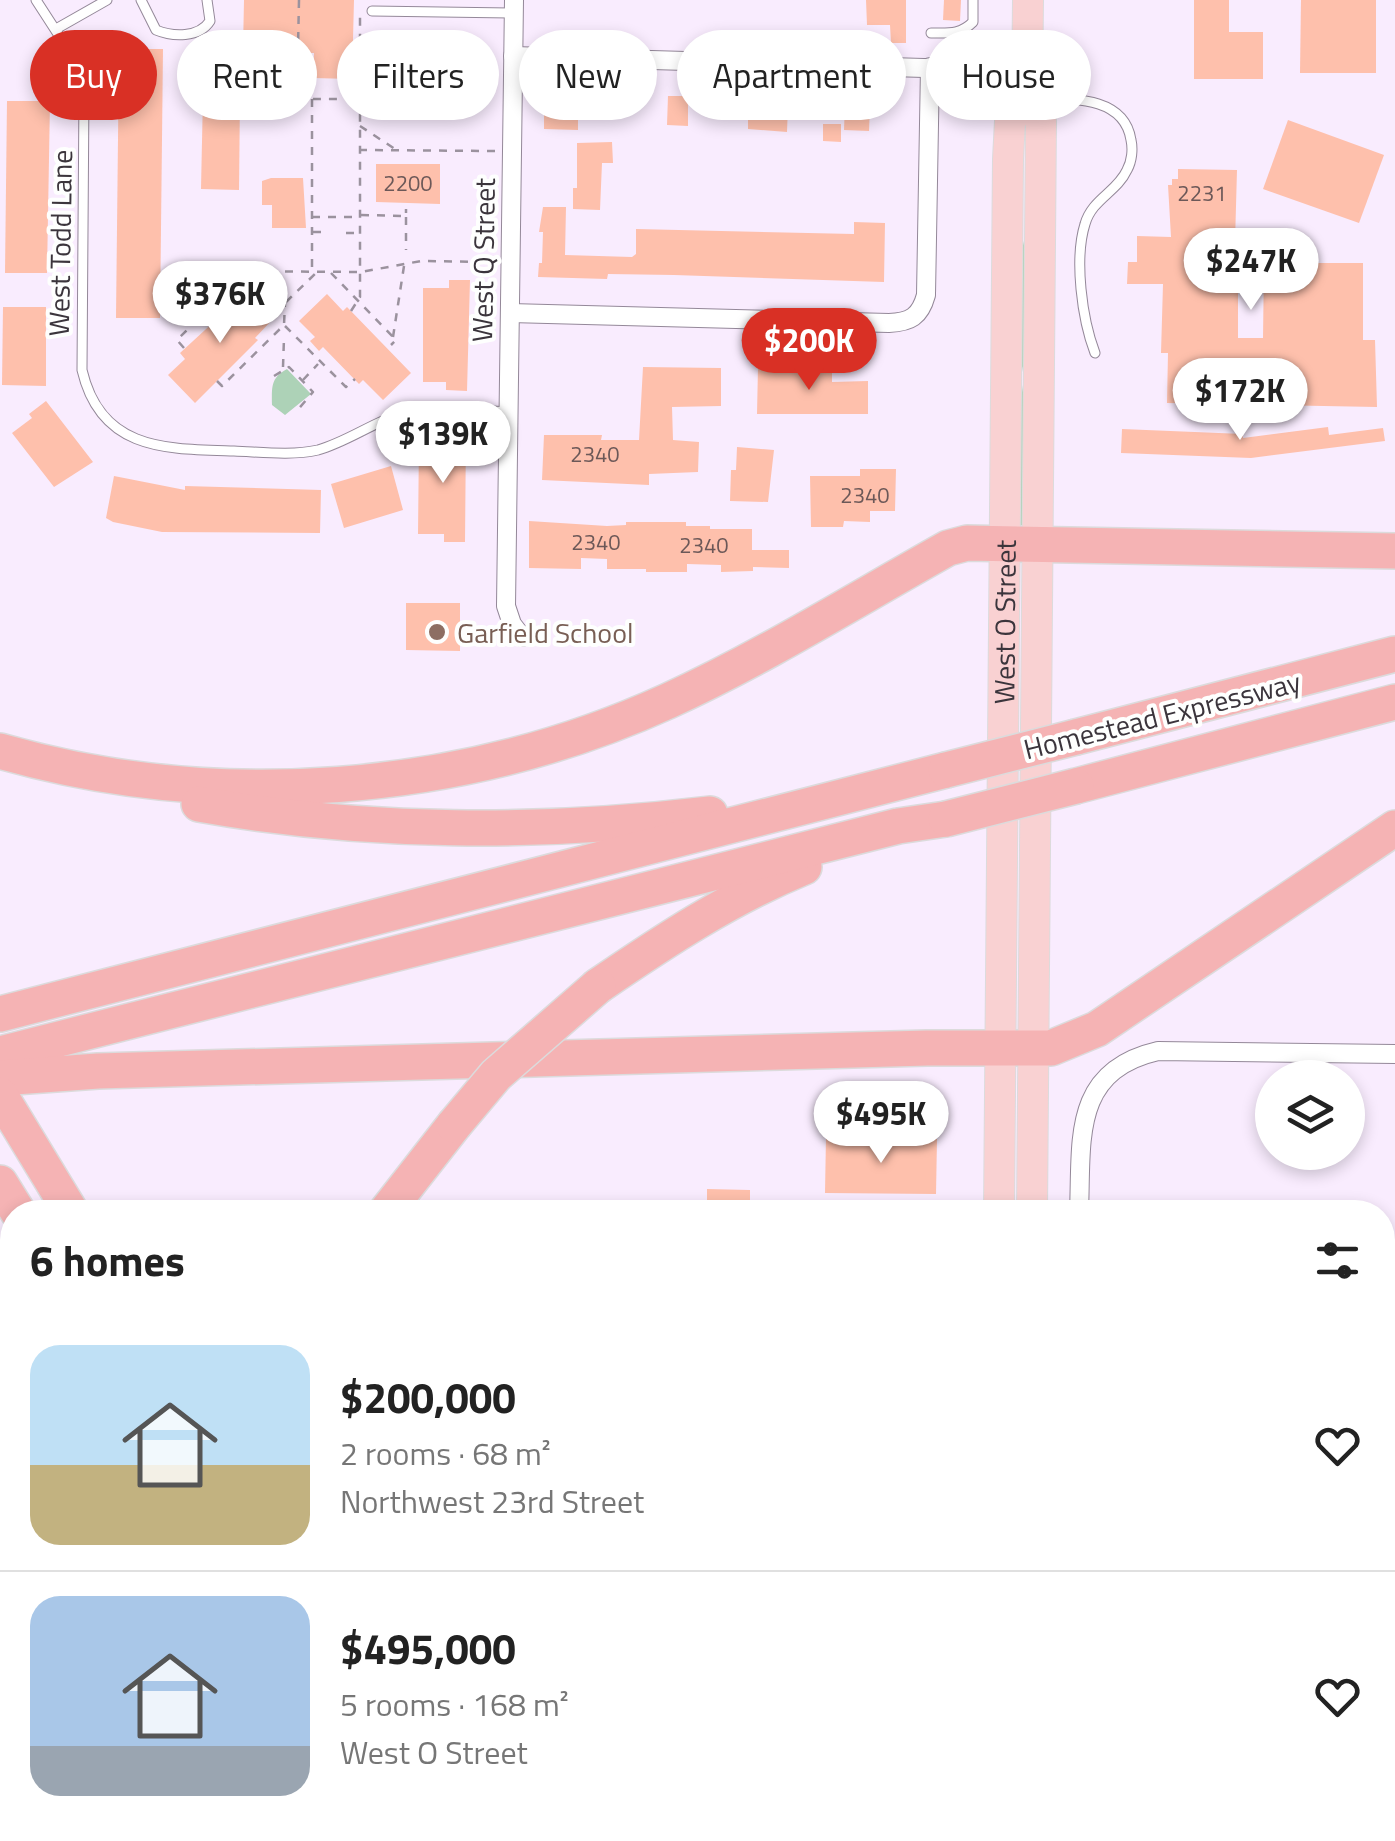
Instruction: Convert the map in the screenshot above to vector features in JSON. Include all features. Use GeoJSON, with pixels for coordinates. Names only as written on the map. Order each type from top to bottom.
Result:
{"type":"FeatureCollection","features":[{"type":"Feature","properties":{"kind":"highway"},"geometry":{"type":"LineString","coordinates":[[0,751],[88,772],[214,786],[347,784],[479,764],[607,726],[728,672],[948,548],[967,543],[1395,551]]}},
{"type":"Feature","properties":{"kind":"highway","name":"Homestead Expressway"},"geometry":{"type":"LineString","coordinates":[[937,772],[1395,654]]}},
{"type":"Feature","properties":{"kind":"highway","name":"Homestead Expressway"},"geometry":{"type":"LineString","coordinates":[[946,818],[1395,702]]}},
{"type":"Feature","properties":{"kind":"highway"},"geometry":{"type":"LineString","coordinates":[[0,761],[127,792],[208,806],[297,817],[480,826],[566,827],[678,818],[937,772]]}},
{"type":"Feature","properties":{"kind":"highway"},"geometry":{"type":"LineString","coordinates":[[4,1013],[937,772]]}},
{"type":"Feature","properties":{"kind":"highway"},"geometry":{"type":"LineString","coordinates":[[0,1078],[26,1058],[428,943],[898,826],[946,818]]}},
{"type":"Feature","properties":{"kind":"highway"},"geometry":{"type":"LineString","coordinates":[[395,1200],[496,1075],[598,986],[752,889],[819,861],[946,818]]}},
{"type":"Feature","properties":{"kind":"highway"},"geometry":{"type":"LineString","coordinates":[[26,1058],[1059,1046],[1098,1028],[1395,828]]}},
{"type":"Feature","properties":{"kind":"highway"},"geometry":{"type":"LineString","coordinates":[[0,1095],[64,1200]]}},
{"type":"Feature","properties":{"kind":"main road","name":"West O Street"},"geometry":{"type":"LineString","coordinates":[[1028,0],[1028,30]]}},
{"type":"Feature","properties":{"kind":"main road","name":"West O Street"},"geometry":{"type":"LineString","coordinates":[[1010,120],[1021,544],[1017,1049],[1031,1200]]}},
{"type":"Feature","properties":{"kind":"main road","name":"West O Street"},"geometry":{"type":"LineString","coordinates":[[1000,1200],[1017,1049]]}},
{"type":"Feature","properties":{"kind":"street","name":"West Q Street"},"geometry":{"type":"LineString","coordinates":[[514,6],[506,606],[522,637]]}},
{"type":"Feature","properties":{"kind":"street"},"geometry":{"type":"LineString","coordinates":[[514,56],[926,67]]}},
{"type":"Feature","properties":{"kind":"street"},"geometry":{"type":"LineString","coordinates":[[510,313],[908,322],[920,313],[926,296],[929,120]]}},
{"type":"Feature","properties":{"kind":"street"},"geometry":{"type":"LineString","coordinates":[[1079,1200],[1086,1110],[1094,1090],[1122,1062],[1158,1051],[1395,1054]]}},
{"type":"Feature","properties":{"kind":"lane","name":"West Todd Lane"},"geometry":{"type":"LineString","coordinates":[[36,0],[56,29],[81,76],[84,90],[81,359],[84,380],[94,401],[114,427],[142,442],[167,449],[299,452],[350,439],[415,410],[508,412]]}},
{"type":"Feature","properties":{"kind":"lane"},"geometry":{"type":"LineString","coordinates":[[56,29],[107,0]]}},
{"type":"Feature","properties":{"kind":"lane"},"geometry":{"type":"LineString","coordinates":[[141,0],[156,30],[187,34],[204,30],[210,21],[207,0]]}},
{"type":"Feature","properties":{"kind":"lane"},"geometry":{"type":"LineString","coordinates":[[962,30],[973,22],[973,0]]}},
{"type":"Feature","properties":{"kind":"lane"},"geometry":{"type":"LineString","coordinates":[[372,11],[514,6]]}},
{"type":"Feature","properties":{"kind":"lane"},"geometry":{"type":"LineString","coordinates":[[1091,103],[1115,111],[1129,130],[1132,143],[1128,169],[1096,202],[1082,232],[1082,308],[1095,353]]}},
{"type":"Feature","properties":{"kind":"lane"},"geometry":{"type":"LineString","coordinates":[[419,905],[428,943]]}},
{"type":"Feature","properties":{"kind":"path"},"geometry":{"type":"LineString","coordinates":[[298,30],[299,0]]}},
{"type":"Feature","properties":{"kind":"path"},"geometry":{"type":"LineString","coordinates":[[360,16],[360,30]]}},
{"type":"Feature","properties":{"kind":"path"},"geometry":{"type":"LineString","coordinates":[[284,303],[315,272],[312,120]]}},
{"type":"Feature","properties":{"kind":"path"},"geometry":{"type":"LineString","coordinates":[[351,310],[358,301],[360,272],[359,120]]}},
{"type":"Feature","properties":{"kind":"path"},"geometry":{"type":"LineString","coordinates":[[359,125],[396,150]]}},
{"type":"Feature","properties":{"kind":"path"},"geometry":{"type":"LineString","coordinates":[[359,150],[497,151]]}},
{"type":"Feature","properties":{"kind":"path"},"geometry":{"type":"LineString","coordinates":[[407,150],[407,157]]}},
{"type":"Feature","properties":{"kind":"path"},"geometry":{"type":"LineString","coordinates":[[406,210],[406,250]]}},
{"type":"Feature","properties":{"kind":"path"},"geometry":{"type":"LineString","coordinates":[[312,217],[406,216]]}},
{"type":"Feature","properties":{"kind":"path"},"geometry":{"type":"LineString","coordinates":[[312,232],[327,232]]}},
{"type":"Feature","properties":{"kind":"path"},"geometry":{"type":"LineString","coordinates":[[346,233],[360,233]]}},
{"type":"Feature","properties":{"kind":"path"},"geometry":{"type":"LineString","coordinates":[[218,308],[209,299],[207,271],[360,272],[421,261],[495,262]]}},
{"type":"Feature","properties":{"kind":"path"},"geometry":{"type":"LineString","coordinates":[[393,337],[404,265]]}},
{"type":"Feature","properties":{"kind":"path"},"geometry":{"type":"LineString","coordinates":[[184,348],[176,340],[246,271]]}},
{"type":"Feature","properties":{"kind":"path"},"geometry":{"type":"LineString","coordinates":[[254,271],[284,303],[284,325],[290,332],[346,387],[355,379]]}},
{"type":"Feature","properties":{"kind":"path"},"geometry":{"type":"LineString","coordinates":[[330,272],[396,340],[391,346]]}},
{"type":"Feature","properties":{"kind":"path"},"geometry":{"type":"LineString","coordinates":[[217,381],[222,386],[284,325]]}},
{"type":"Feature","properties":{"kind":"path"},"geometry":{"type":"LineString","coordinates":[[278,332],[284,338]]}},
{"type":"Feature","properties":{"kind":"path"},"geometry":{"type":"LineString","coordinates":[[274,376],[283,368],[284,338],[290,332]]}},
{"type":"Feature","properties":{"kind":"path"},"geometry":{"type":"LineString","coordinates":[[255,345],[260,350]]}},
{"type":"Feature","properties":{"kind":"path"},"geometry":{"type":"LineString","coordinates":[[310,351],[315,346]]}},
{"type":"Feature","properties":{"kind":"path"},"geometry":{"type":"LineString","coordinates":[[302,381],[321,362]]}},
{"type":"Feature","properties":{"kind":"path"},"geometry":{"type":"LineString","coordinates":[[283,368],[294,370],[313,395],[294,413]]}},
{"type":"Feature","properties":{"kind":"green space"},"geometry":{"type":"Polygon","coordinates":[[[1022,236],[1026,255],[1026,356],[1022,377],[1027,453],[1024,525],[1017,525],[1022,236]]]}},
{"type":"Feature","properties":{"kind":"green space"},"geometry":{"type":"Polygon","coordinates":[[[287,369],[311,394],[285,415],[272,405],[272,393],[275,380],[287,369]]]}},
{"type":"Feature","properties":{"kind":"building"},"geometry":{"type":"Polygon","coordinates":[[[244,0],[354,0],[353,30],[337,30],[337,79],[317,78],[317,30],[243,30],[244,0]]]}},
{"type":"Feature","properties":{"kind":"building"},"geometry":{"type":"Polygon","coordinates":[[[866,0],[906,0],[906,30],[867,25],[866,0]]]}},
{"type":"Feature","properties":{"kind":"building"},"geometry":{"type":"Polygon","coordinates":[[[944,0],[961,0],[960,21],[943,20],[944,0]]]}},
{"type":"Feature","properties":{"kind":"building"},"geometry":{"type":"Polygon","coordinates":[[[1194,0],[1229,0],[1229,32],[1263,32],[1263,79],[1194,79],[1194,0]]]}},
{"type":"Feature","properties":{"kind":"building"},"geometry":{"type":"Polygon","coordinates":[[[1301,0],[1376,0],[1376,73],[1300,73],[1301,0]]]}},
{"type":"Feature","properties":{"kind":"building"},"geometry":{"type":"Polygon","coordinates":[[[157,49],[163,49],[160,318],[116,318],[118,120],[157,120],[157,49]]]}},
{"type":"Feature","properties":{"kind":"building"},"geometry":{"type":"Polygon","coordinates":[[[668,96],[677,96],[677,120],[688,120],[688,126],[667,125],[668,96]]]}},
{"type":"Feature","properties":{"kind":"building"},"geometry":{"type":"Polygon","coordinates":[[[7,101],[30,101],[30,120],[50,120],[47,273],[5,273],[7,101]]]}},
{"type":"Feature","properties":{"kind":"building"},"geometry":{"type":"Polygon","coordinates":[[[202,120],[240,120],[239,190],[201,189],[202,120]]]}},
{"type":"Feature","properties":{"kind":"building"},"geometry":{"type":"Polygon","coordinates":[[[544,120],[578,120],[578,130],[544,129],[544,120]]]}},
{"type":"Feature","properties":{"kind":"building"},"geometry":{"type":"Polygon","coordinates":[[[748,120],[787,120],[787,132],[748,129],[748,120]]]}},
{"type":"Feature","properties":{"kind":"building"},"geometry":{"type":"Polygon","coordinates":[[[844,120],[869,120],[869,131],[844,130],[844,120]]]}},
{"type":"Feature","properties":{"kind":"building"},"geometry":{"type":"Polygon","coordinates":[[[1288,120],[1384,155],[1359,223],[1263,189],[1288,120]]]}},
{"type":"Feature","properties":{"kind":"building"},"geometry":{"type":"Polygon","coordinates":[[[823,124],[841,124],[841,142],[823,141],[823,124]]]}},
{"type":"Feature","properties":{"kind":"building"},"geometry":{"type":"Polygon","coordinates":[[[612,142],[613,163],[602,163],[600,210],[573,209],[577,143],[612,142]]]}},
{"type":"Feature","properties":{"kind":"building"},"geometry":{"type":"Polygon","coordinates":[[[376,164],[440,164],[440,204],[376,202],[376,164]]]}},
{"type":"Feature","properties":{"kind":"building"},"geometry":{"type":"Polygon","coordinates":[[[1178,169],[1237,170],[1234,279],[1238,280],[1238,338],[1263,338],[1264,263],[1363,263],[1363,340],[1375,340],[1377,407],[1167,403],[1168,353],[1161,353],[1163,284],[1127,284],[1128,262],[1137,262],[1137,236],[1171,237],[1168,185],[1172,185],[1172,179],[1178,179],[1178,169]]]}},
{"type":"Feature","properties":{"kind":"building"},"geometry":{"type":"Polygon","coordinates":[[[303,178],[306,228],[272,228],[272,205],[262,205],[262,181],[303,178]]]}},
{"type":"Feature","properties":{"kind":"building"},"geometry":{"type":"Polygon","coordinates":[[[543,207],[566,207],[565,255],[632,257],[636,254],[636,229],[854,234],[854,222],[885,223],[884,282],[608,274],[607,279],[538,277],[543,207]]]}},
{"type":"Feature","properties":{"kind":"building"},"geometry":{"type":"Polygon","coordinates":[[[449,280],[470,280],[467,391],[446,390],[446,382],[423,382],[423,288],[449,288],[449,280]]]}},
{"type":"Feature","properties":{"kind":"building"},"geometry":{"type":"Polygon","coordinates":[[[245,291],[273,319],[255,338],[258,340],[195,403],[168,375],[185,359],[180,353],[218,318],[214,313],[223,303],[228,308],[245,291]]]}},
{"type":"Feature","properties":{"kind":"building"},"geometry":{"type":"Polygon","coordinates":[[[327,294],[343,311],[347,307],[411,373],[383,400],[363,380],[359,384],[323,347],[319,351],[310,341],[315,337],[299,321],[327,294]]]}},
{"type":"Feature","properties":{"kind":"building"},"geometry":{"type":"Polygon","coordinates":[[[3,307],[46,307],[46,386],[2,385],[3,307]]]}},
{"type":"Feature","properties":{"kind":"building"},"geometry":{"type":"Polygon","coordinates":[[[643,367],[721,368],[721,406],[672,407],[673,440],[699,442],[698,472],[649,474],[649,485],[542,480],[544,435],[602,435],[601,440],[639,440],[643,367]]]}},
{"type":"Feature","properties":{"kind":"building"},"geometry":{"type":"Polygon","coordinates":[[[758,367],[832,370],[832,382],[868,381],[868,414],[757,414],[758,367]]]}},
{"type":"Feature","properties":{"kind":"building"},"geometry":{"type":"Polygon","coordinates":[[[46,401],[93,462],[54,487],[12,433],[46,401]]]}},
{"type":"Feature","properties":{"kind":"building"},"geometry":{"type":"Polygon","coordinates":[[[1328,427],[1329,435],[1383,428],[1385,441],[1251,458],[1121,453],[1122,429],[1243,434],[1243,438],[1328,427]]]}},
{"type":"Feature","properties":{"kind":"building"},"geometry":{"type":"Polygon","coordinates":[[[445,430],[466,431],[465,542],[444,542],[444,534],[418,534],[419,439],[445,439],[445,430]]]}},
{"type":"Feature","properties":{"kind":"building"},"geometry":{"type":"Polygon","coordinates":[[[737,447],[774,450],[768,502],[730,501],[737,447]]]}},
{"type":"Feature","properties":{"kind":"building"},"geometry":{"type":"Polygon","coordinates":[[[391,466],[403,510],[344,528],[331,484],[391,466]]]}},
{"type":"Feature","properties":{"kind":"building"},"geometry":{"type":"Polygon","coordinates":[[[860,469],[896,469],[895,511],[870,511],[870,522],[844,521],[843,527],[811,527],[810,476],[860,476],[860,469]]]}},
{"type":"Feature","properties":{"kind":"building"},"geometry":{"type":"Polygon","coordinates":[[[114,476],[185,490],[185,486],[321,490],[320,533],[162,532],[113,522],[106,518],[114,476]]]}},
{"type":"Feature","properties":{"kind":"building"},"geometry":{"type":"Polygon","coordinates":[[[529,521],[607,526],[626,522],[686,522],[686,526],[710,529],[752,529],[752,550],[789,550],[789,568],[753,567],[753,571],[721,572],[721,565],[687,564],[687,572],[646,572],[607,569],[607,559],[581,558],[581,569],[529,568],[529,521]]]}},
{"type":"Feature","properties":{"kind":"building"},"geometry":{"type":"Polygon","coordinates":[[[406,603],[460,603],[460,651],[406,650],[406,603]]]}},
{"type":"Feature","properties":{"kind":"building"},"geometry":{"type":"Polygon","coordinates":[[[826,1137],[937,1139],[936,1194],[825,1193],[826,1137]]]}},
{"type":"Feature","properties":{"kind":"building"},"geometry":{"type":"Polygon","coordinates":[[[707,1189],[750,1190],[750,1200],[707,1200],[707,1189]]]}},
{"type":"Feature","properties":{"kind":"place","name":"Garfield School"},"geometry":{"type":"Point","coordinates":[437,632]}}]}
